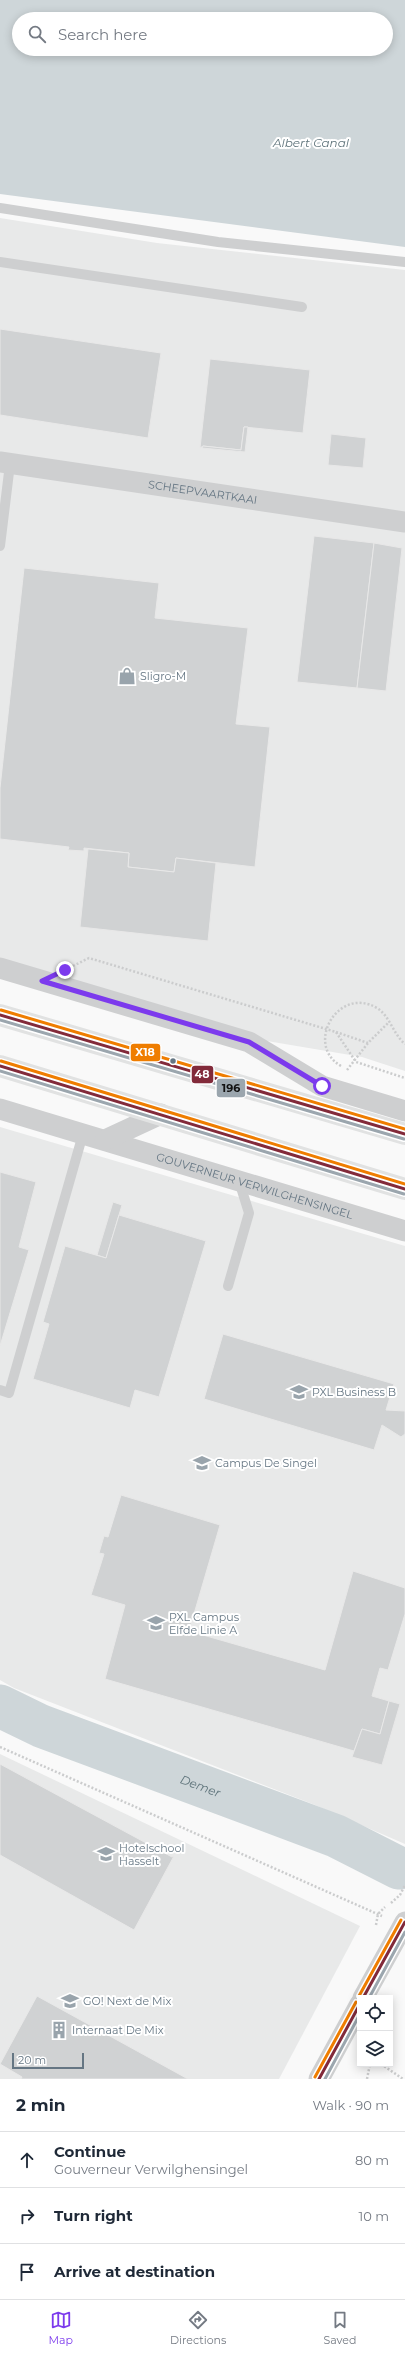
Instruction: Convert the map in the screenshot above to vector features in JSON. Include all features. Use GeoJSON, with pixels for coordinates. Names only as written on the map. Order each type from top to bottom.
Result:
{"type":"FeatureCollection","features":[{"type":"Feature","properties":{"kind":"highway"},"geometry":{"type":"LineString","coordinates":[[0,1014],[405,1134]]}},
{"type":"Feature","properties":{"kind":"highway"},"geometry":{"type":"LineString","coordinates":[[0,1066],[405,1189]]}},
{"type":"Feature","properties":{"kind":"street","name":"SCHEEPVAARTKAAI"},"geometry":{"type":"LineString","coordinates":[[5,463],[405,522]]}},
{"type":"Feature","properties":{"kind":"street"},"geometry":{"type":"LineString","coordinates":[[0,968],[249,1042],[322,1086],[405,1111]]}},
{"type":"Feature","properties":{"kind":"street","name":"GOUVERNEUR VERWILGHENSINGEL"},"geometry":{"type":"LineString","coordinates":[[0,1110],[105,1140],[405,1231]]}},
{"type":"Feature","properties":{"kind":"street"},"geometry":{"type":"LineString","coordinates":[[105,1140],[161,1114]]}},
{"type":"Feature","properties":{"kind":"street"},"geometry":{"type":"LineString","coordinates":[[365,1995],[404,1924]]}},
{"type":"Feature","properties":{"kind":"street"},"geometry":{"type":"LineString","coordinates":[[321,2078],[357,2010]]}},
{"type":"Feature","properties":{"kind":"lane"},"geometry":{"type":"LineString","coordinates":[[0,208],[218,242],[405,262]]}},
{"type":"Feature","properties":{"kind":"lane"},"geometry":{"type":"LineString","coordinates":[[0,262],[302,307]]}},
{"type":"Feature","properties":{"kind":"lane"},"geometry":{"type":"LineString","coordinates":[[0,546],[5,463]]}},
{"type":"Feature","properties":{"kind":"lane"},"geometry":{"type":"LineString","coordinates":[[0,1390],[9,1393],[12,1387],[83,1134]]}},
{"type":"Feature","properties":{"kind":"lane"},"geometry":{"type":"LineString","coordinates":[[228,1286],[249,1212],[239,1181]]}},
{"type":"Feature","properties":{"kind":"path"},"geometry":{"type":"LineString","coordinates":[[42,981],[89,958],[368,1043]]}},
{"type":"Feature","properties":{"kind":"path"},"geometry":{"type":"LineString","coordinates":[[355,1072],[347,1070],[335,1063],[325,1042],[325,1031],[332,1017],[340,1008],[350,1004],[364,1003],[377,1008],[399,1039],[405,1044]]}},
{"type":"Feature","properties":{"kind":"path"},"geometry":{"type":"LineString","coordinates":[[347,1070],[368,1043],[388,1023]]}},
{"type":"Feature","properties":{"kind":"path"},"geometry":{"type":"LineString","coordinates":[[336,1032],[356,1062],[405,1078]]}},
{"type":"Feature","properties":{"kind":"path"},"geometry":{"type":"LineString","coordinates":[[0,1747],[378,1914],[404,1924]]}},
{"type":"Feature","properties":{"kind":"path"},"geometry":{"type":"LineString","coordinates":[[378,1914],[400,1895],[405,1885]]}},
{"type":"Feature","properties":{"kind":"path"},"geometry":{"type":"LineString","coordinates":[[367,2079],[369,2067]]}},
{"type":"Feature","properties":{"kind":"path"},"geometry":{"type":"LineString","coordinates":[[385,2067],[403,2079]]}},
{"type":"Feature","properties":{"kind":"shaded area"},"geometry":{"type":"Polygon","coordinates":[[[0,218],[157,243],[405,270],[405,1071],[362,1057],[267,1041],[0,960],[0,218]]]}},
{"type":"Feature","properties":{"kind":"shaded area","name":"Campus De Singel"},"geometry":{"type":"Polygon","coordinates":[[[0,1127],[405,1246],[405,1844],[315,1805],[14,1688],[0,1680],[0,1127]]]}},
{"type":"Feature","properties":{"kind":"shaded area","name":"Hotelschool Hasselt"},"geometry":{"type":"Polygon","coordinates":[[[0,1754],[360,1926],[279,2079],[0,2079],[0,1754]]]}},
{"type":"Feature","properties":{"kind":"water","name":"Albert Canal"},"geometry":{"type":"Polygon","coordinates":[[[0,0],[405,0],[405,247],[0,194],[0,0]]]}},
{"type":"Feature","properties":{"kind":"building"},"geometry":{"type":"Polygon","coordinates":[[[0,329],[161,353],[148,438],[0,415],[0,329]]]}},
{"type":"Feature","properties":{"kind":"building"},"geometry":{"type":"Polygon","coordinates":[[[210,359],[310,370],[303,433],[244,427],[241,450],[203,446],[200,448],[210,359]]]}},
{"type":"Feature","properties":{"kind":"building"},"geometry":{"type":"Polygon","coordinates":[[[244,427],[248,427],[245,452],[202,448],[203,446],[241,450],[244,427]]]}},
{"type":"Feature","properties":{"kind":"building"},"geometry":{"type":"Polygon","coordinates":[[[331,434],[366,438],[363,468],[328,465],[331,434]]]}},
{"type":"Feature","properties":{"kind":"building"},"geometry":{"type":"Polygon","coordinates":[[[314,536],[374,543],[357,688],[297,682],[314,536]]]}},
{"type":"Feature","properties":{"kind":"building"},"geometry":{"type":"Polygon","coordinates":[[[374,543],[402,548],[386,691],[357,688],[374,543]]]}},
{"type":"Feature","properties":{"kind":"building","name":"Sligro-M"},"geometry":{"type":"Polygon","coordinates":[[[24,568],[159,583],[155,618],[248,628],[236,724],[270,727],[255,867],[176,858],[174,872],[128,867],[129,853],[84,848],[84,851],[68,850],[69,847],[0,839],[0,788],[24,568]]]}},
{"type":"Feature","properties":{"kind":"building"},"geometry":{"type":"Polygon","coordinates":[[[88,849],[129,853],[128,867],[174,872],[176,858],[216,863],[208,941],[80,927],[88,849]]]}},
{"type":"Feature","properties":{"kind":"building"},"geometry":{"type":"Polygon","coordinates":[[[0,1172],[36,1182],[19,1247],[29,1250],[0,1346],[0,1172]]]}},
{"type":"Feature","properties":{"kind":"building"},"geometry":{"type":"Polygon","coordinates":[[[113,1202],[122,1205],[106,1258],[97,1255],[113,1202]]]}},
{"type":"Feature","properties":{"kind":"building"},"geometry":{"type":"Polygon","coordinates":[[[119,1215],[206,1241],[159,1397],[135,1390],[130,1408],[33,1379],[49,1324],[43,1322],[65,1246],[106,1258],[119,1215]]]}},
{"type":"Feature","properties":{"kind":"building","name":"PXL Business B"},"geometry":{"type":"Polygon","coordinates":[[[223,1334],[394,1384],[386,1410],[405,1411],[405,1434],[401,1437],[382,1425],[374,1450],[204,1399],[223,1334]]]}},
{"type":"Feature","properties":{"kind":"building","name":"PXL Campus Elfde Linie A"},"geometry":{"type":"Polygon","coordinates":[[[121,1495],[220,1525],[189,1631],[325,1670],[353,1571],[405,1588],[405,1614],[388,1670],[380,1668],[372,1696],[389,1701],[380,1734],[362,1729],[354,1751],[105,1679],[125,1605],[91,1595],[104,1554],[99,1553],[104,1536],[108,1537],[121,1495]]]}},
{"type":"Feature","properties":{"kind":"building"},"geometry":{"type":"Polygon","coordinates":[[[389,1701],[400,1704],[382,1765],[352,1757],[362,1729],[380,1734],[389,1701]]]}},
{"type":"Feature","properties":{"kind":"building"},"geometry":{"type":"Polygon","coordinates":[[[0,1764],[172,1857],[174,1856],[134,1930],[0,1855],[0,1764]]]}},
{"type":"Feature","properties":{"kind":"building","name":"Internaat De Mix"},"geometry":{"type":"Polygon","coordinates":[[[37,1996],[188,2079],[21,2079],[22,2077],[0,2064],[37,1996]]]}},
{"type":"Feature","properties":{"kind":"waterway","name":"Demer"},"geometry":{"type":"LineString","coordinates":[[0,1706],[41,1726],[336,1836],[399,1868]]}},
{"type":"Feature","properties":{"kind":"transit line","name":"X18"},"geometry":{"type":"LineString","coordinates":[[1,1010],[405,1129]]}},
{"type":"Feature","properties":{"kind":"transit line","name":"48"},"geometry":{"type":"LineString","coordinates":[[0,1015],[405,1134]]}},
{"type":"Feature","properties":{"kind":"transit line","name":"196"},"geometry":{"type":"LineString","coordinates":[[0,1020],[404,1139]]}},
{"type":"Feature","properties":{"kind":"transit line","name":"X18"},"geometry":{"type":"LineString","coordinates":[[1,1061],[405,1184]]}},
{"type":"Feature","properties":{"kind":"transit line","name":"48"},"geometry":{"type":"LineString","coordinates":[[0,1066],[405,1189]]}},
{"type":"Feature","properties":{"kind":"transit line","name":"196"},"geometry":{"type":"LineString","coordinates":[[0,1071],[404,1194]]}},
{"type":"Feature","properties":{"kind":"transit line","name":"X18"},"geometry":{"type":"LineString","coordinates":[[360,1995],[401,1920]]}},
{"type":"Feature","properties":{"kind":"transit line","name":"48"},"geometry":{"type":"LineString","coordinates":[[365,1995],[405,1922]]}},
{"type":"Feature","properties":{"kind":"transit line","name":"196"},"geometry":{"type":"LineString","coordinates":[[371,1995],[405,1932]]}},
{"type":"Feature","properties":{"kind":"transit line","name":"X18"},"geometry":{"type":"LineString","coordinates":[[315,2077],[356,2002]]}},
{"type":"Feature","properties":{"kind":"transit line","name":"48"},"geometry":{"type":"LineString","coordinates":[[319,2079],[357,2009]]}},
{"type":"Feature","properties":{"kind":"transit line","name":"196"},"geometry":{"type":"LineString","coordinates":[[325,2079],[357,2020]]}},
{"type":"Feature","properties":{"kind":"place","name":"Sligro-M"},"geometry":{"type":"Point","coordinates":[127,676]}},
{"type":"Feature","properties":{"kind":"place","name":"PXL Business B"},"geometry":{"type":"Point","coordinates":[299,1392]}},
{"type":"Feature","properties":{"kind":"place","name":"Campus De Singel"},"geometry":{"type":"Point","coordinates":[202,1463]}},
{"type":"Feature","properties":{"kind":"place","name":"PXL Campus Elfde Linie A"},"geometry":{"type":"Point","coordinates":[156,1623]}},
{"type":"Feature","properties":{"kind":"place","name":"Hotelschool Hasselt"},"geometry":{"type":"Point","coordinates":[106,1854]}},
{"type":"Feature","properties":{"kind":"place","name":"GO! Next de Mix"},"geometry":{"type":"Point","coordinates":[70,2001]}},
{"type":"Feature","properties":{"kind":"place","name":"Internaat De Mix"},"geometry":{"type":"Point","coordinates":[59,2030]}},
{"type":"Feature","properties":{"kind":"route"},"geometry":{"type":"LineString","coordinates":[[65,970],[42,981],[249,1042],[322,1086]]}}]}
